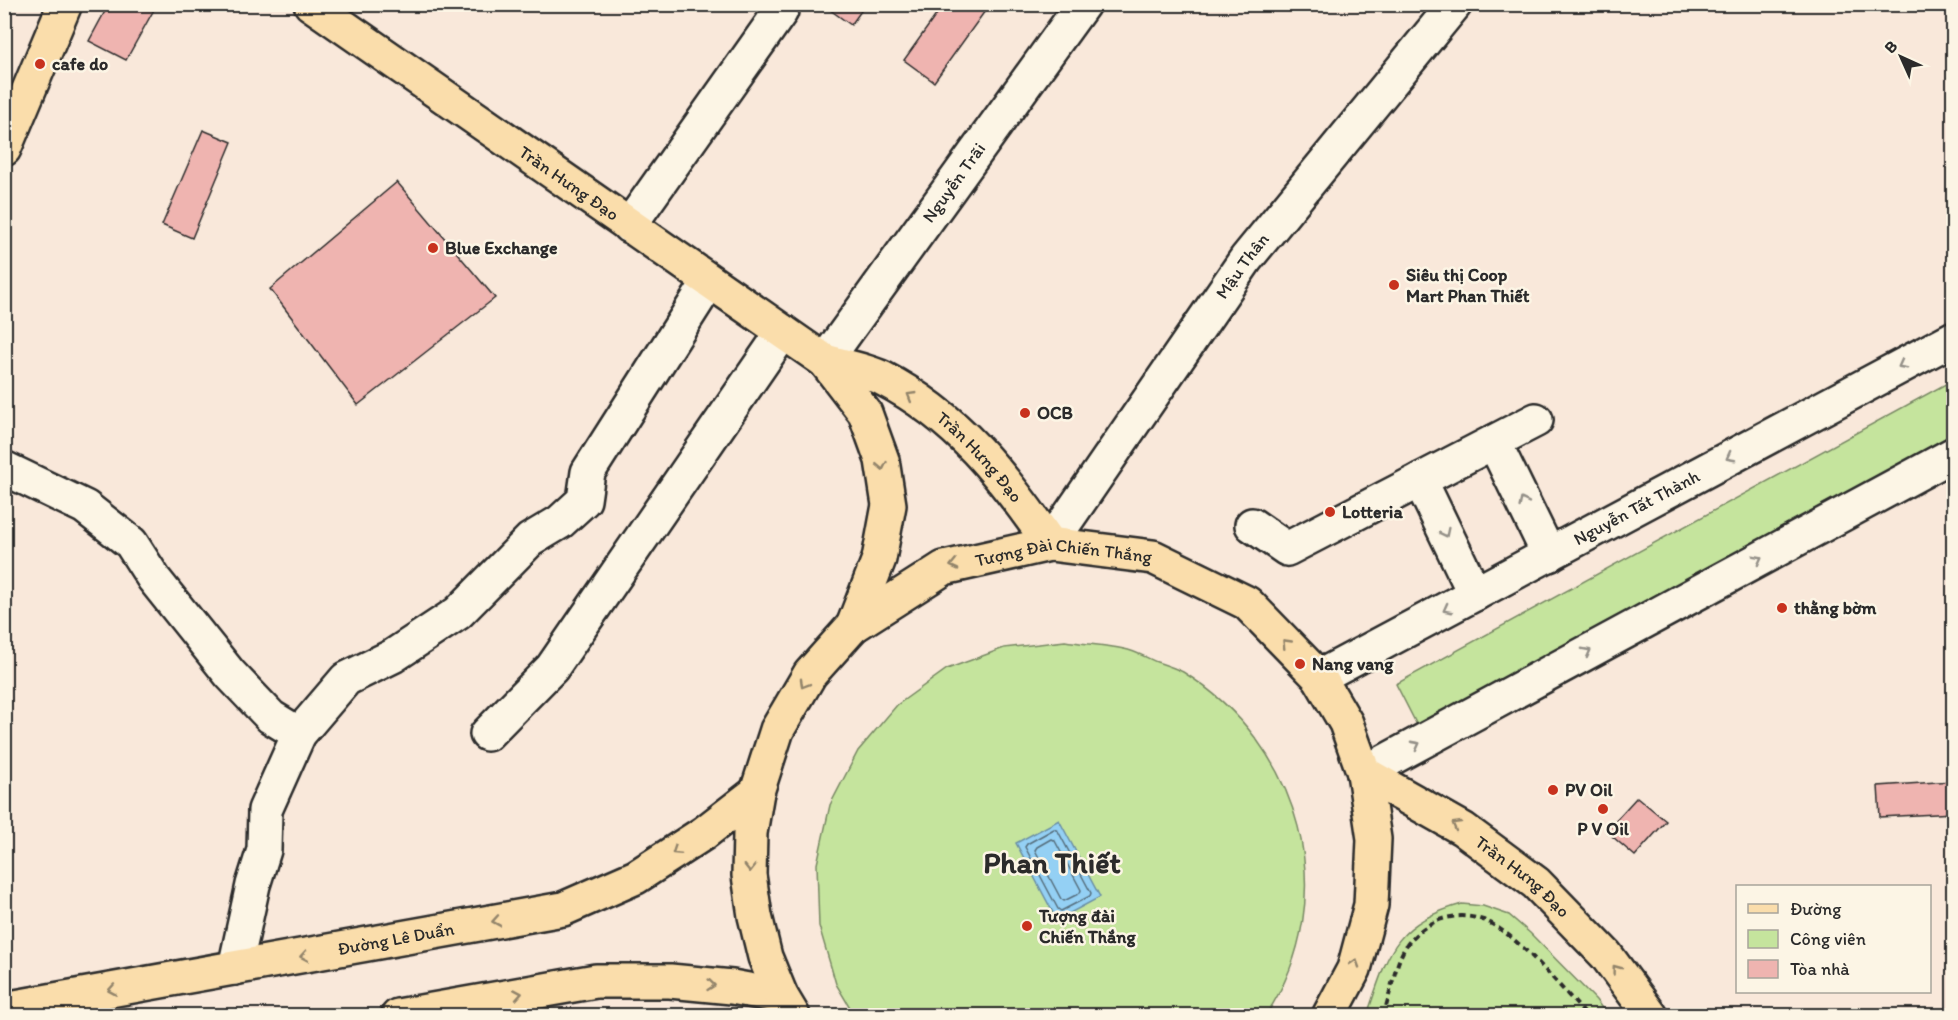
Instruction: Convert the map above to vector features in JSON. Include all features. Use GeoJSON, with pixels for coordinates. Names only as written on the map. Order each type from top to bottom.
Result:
{"type":"FeatureCollection","features":[{"type":"Feature","properties":{"kind":"main road"},"geometry":{"type":"LineString","coordinates":[[4,149],[65,4]]}},
{"type":"Feature","properties":{"kind":"main road","name":"Trần Hưng Đạo"},"geometry":{"type":"LineString","coordinates":[[311,4],[825,361],[865,413],[882,460],[889,506],[879,559],[853,626]]}},
{"type":"Feature","properties":{"kind":"main road","name":"Trần Hưng Đạo"},"geometry":{"type":"LineString","coordinates":[[825,361],[880,377],[930,407],[978,449],[1013,491],[1050,544]]}},
{"type":"Feature","properties":{"kind":"main road","name":"Tượng Đài Chiến Thắng"},"geometry":{"type":"LineString","coordinates":[[787,1006],[765,957],[754,916],[749,875],[750,833],[757,792],[777,730],[810,674],[853,626],[944,568],[1050,544],[1153,557],[1247,603],[1319,677],[1346,723],[1364,773],[1374,839],[1371,905],[1354,969],[1329,1016]]}},
{"type":"Feature","properties":{"kind":"main road","name":"Trần Hưng Đạo"},"geometry":{"type":"LineString","coordinates":[[1364,773],[1463,829],[1536,883],[1606,955],[1652,1016]]}},
{"type":"Feature","properties":{"kind":"main road","name":"Đường Lê Duẩn"},"geometry":{"type":"LineString","coordinates":[[4,1010],[563,909],[636,877],[704,833],[757,792]]}},
{"type":"Feature","properties":{"kind":"main road"},"geometry":{"type":"LineString","coordinates":[[398,1016],[596,981],[670,981],[732,987],[787,1006]]}},
{"type":"Feature","properties":{"kind":"street"},"geometry":{"type":"LineString","coordinates":[[628,226],[782,11],[781,4]]}},
{"type":"Feature","properties":{"kind":"street","name":"Nguyễn Trãi"},"geometry":{"type":"LineString","coordinates":[[825,361],[1083,4]]}},
{"type":"Feature","properties":{"kind":"street","name":"Mậu Thân"},"geometry":{"type":"LineString","coordinates":[[1050,544],[1246,259],[1455,4]]}},
{"type":"Feature","properties":{"kind":"street"},"geometry":{"type":"LineString","coordinates":[[235,968],[252,885],[264,850],[265,810],[299,734],[346,680],[393,656],[458,613],[530,540],[560,522],[584,500],[588,472],[709,282]]}},
{"type":"Feature","properties":{"kind":"street"},"geometry":{"type":"LineString","coordinates":[[487,734],[552,668],[783,332]]}},
{"type":"Feature","properties":{"kind":"street","name":"Nguyễn Tất Thành"},"geometry":{"type":"LineString","coordinates":[[1319,677],[1953,338]]}},
{"type":"Feature","properties":{"kind":"street"},"geometry":{"type":"LineString","coordinates":[[1252,525],[1287,549],[1536,420]]}},
{"type":"Feature","properties":{"kind":"street"},"geometry":{"type":"LineString","coordinates":[[1494,442],[1549,555]]}},
{"type":"Feature","properties":{"kind":"street"},"geometry":{"type":"LineString","coordinates":[[1364,773],[1953,454]]}},
{"type":"Feature","properties":{"kind":"street"},"geometry":{"type":"LineString","coordinates":[[4,468],[85,507],[131,543],[154,579],[230,674],[271,717],[299,734]]}},
{"type":"Feature","properties":{"kind":"street"},"geometry":{"type":"LineString","coordinates":[[1420,480],[1475,594]]}},
{"type":"Feature","properties":{"kind":"path"},"geometry":{"type":"LineString","coordinates":[[1383,1016],[1407,943],[1421,930],[1440,918],[1461,915],[1484,920],[1506,934],[1527,952],[1587,1016]]}},
{"type":"Feature","properties":{"kind":"green space"},"geometry":{"type":"Polygon","coordinates":[[[1953,380],[1953,448],[1420,731],[1396,684],[1953,380]]]}},
{"type":"Feature","properties":{"kind":"green space"},"geometry":{"type":"Polygon","coordinates":[[[1065,641],[1128,650],[1183,672],[1224,703],[1257,740],[1282,781],[1298,827],[1305,874],[1303,922],[1290,969],[1266,1015],[855,1016],[836,984],[819,926],[817,864],[830,805],[858,751],[897,705],[947,669],[1004,648],[1065,641]]]}},
{"type":"Feature","properties":{"kind":"green space"},"geometry":{"type":"Polygon","coordinates":[[[1462,904],[1483,906],[1509,915],[1530,933],[1596,1000],[1607,1015],[1367,1015],[1388,958],[1407,931],[1439,912],[1462,904]]]}},
{"type":"Feature","properties":{"kind":"water"},"geometry":{"type":"Polygon","coordinates":[[[1059,820],[1100,897],[1057,920],[1016,843],[1059,820]]]}},
{"type":"Feature","properties":{"kind":"building"},"geometry":{"type":"Polygon","coordinates":[[[109,4],[153,4],[156,6],[126,60],[89,41],[109,4]]]}},
{"type":"Feature","properties":{"kind":"building"},"geometry":{"type":"Polygon","coordinates":[[[822,4],[866,4],[851,25],[822,4]]]}},
{"type":"Feature","properties":{"kind":"building"},"geometry":{"type":"Polygon","coordinates":[[[944,4],[990,4],[934,82],[904,60],[944,4]]]}},
{"type":"Feature","properties":{"kind":"building"},"geometry":{"type":"Polygon","coordinates":[[[203,130],[232,142],[192,238],[162,225],[203,130]]]}},
{"type":"Feature","properties":{"kind":"building"},"geometry":{"type":"Polygon","coordinates":[[[397,182],[495,298],[358,405],[270,289],[397,182]]]}},
{"type":"Feature","properties":{"kind":"building"},"geometry":{"type":"Polygon","coordinates":[[[1952,781],[1954,813],[1880,817],[1878,786],[1952,781]]]}},
{"type":"Feature","properties":{"kind":"building"},"geometry":{"type":"Polygon","coordinates":[[[1637,797],[1666,821],[1635,856],[1606,831],[1637,797]]]}},
{"type":"Feature","properties":{"kind":"place","name":"cafe do"},"geometry":{"type":"Point","coordinates":[40,64]}},
{"type":"Feature","properties":{"kind":"place","name":"Blue Exchange"},"geometry":{"type":"Point","coordinates":[433,248]}},
{"type":"Feature","properties":{"kind":"place","name":"Siêu thị Coop Mart Phan Thiết"},"geometry":{"type":"Point","coordinates":[1394,285]}},
{"type":"Feature","properties":{"kind":"place","name":"OCB"},"geometry":{"type":"Point","coordinates":[1025,413]}},
{"type":"Feature","properties":{"kind":"place","name":"Lotteria"},"geometry":{"type":"Point","coordinates":[1330,512]}},
{"type":"Feature","properties":{"kind":"place","name":"thằng bờm"},"geometry":{"type":"Point","coordinates":[1782,608]}},
{"type":"Feature","properties":{"kind":"place","name":"Nang vang"},"geometry":{"type":"Point","coordinates":[1300,664]}},
{"type":"Feature","properties":{"kind":"place","name":"PV Oil"},"geometry":{"type":"Point","coordinates":[1553,790]}},
{"type":"Feature","properties":{"kind":"place","name":"P V Oil"},"geometry":{"type":"Point","coordinates":[1603,809]}},
{"type":"Feature","properties":{"kind":"place","name":"Tượng đài Chiến Thắng"},"geometry":{"type":"Point","coordinates":[1027,926]}},
{"type":"Feature","properties":{"kind":"district","name":"Phan Thiết"},"geometry":{"type":"Point","coordinates":[1052,863]}}]}
